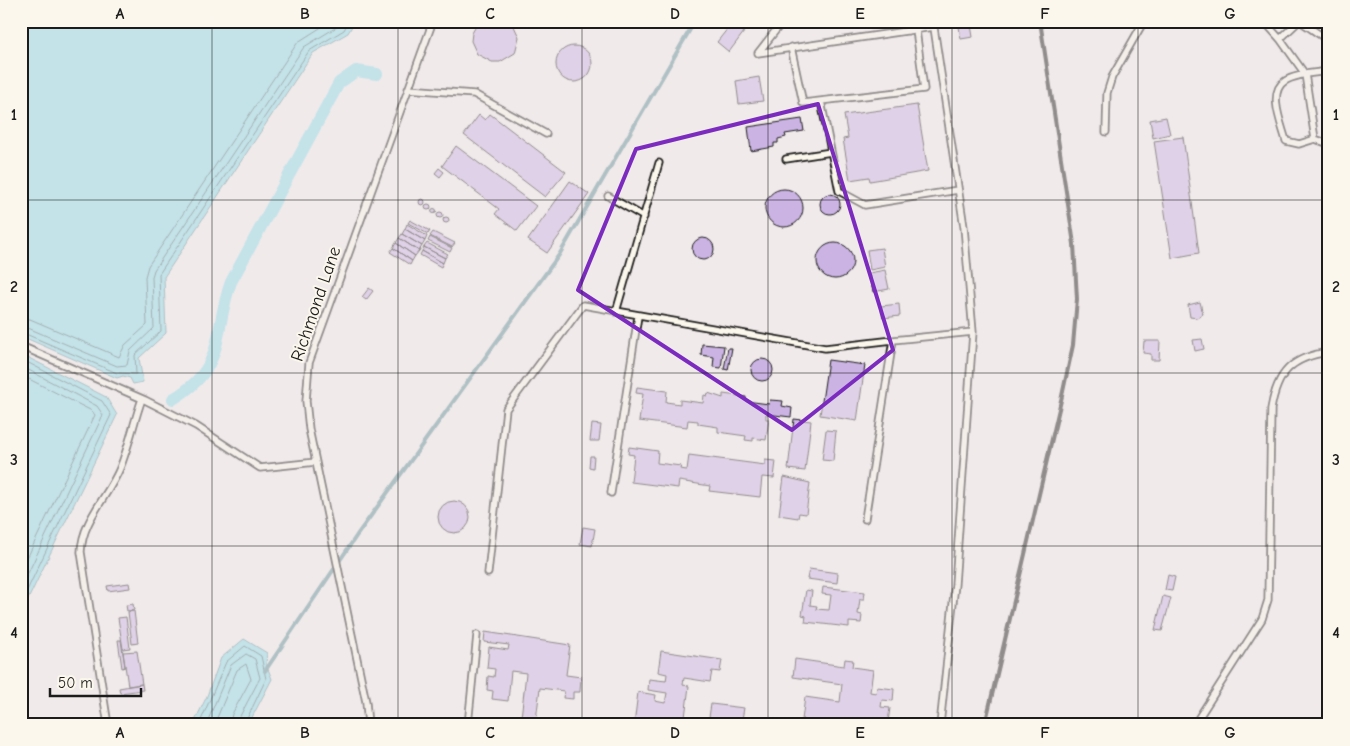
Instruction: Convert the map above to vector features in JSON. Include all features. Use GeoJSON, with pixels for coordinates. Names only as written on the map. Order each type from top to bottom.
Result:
{"type":"FeatureCollection","features":[{"type":"Feature","properties":{"kind":"lane","name":"Richmond Lane"},"geometry":{"type":"LineString","coordinates":[[368,725],[366,702],[309,429],[306,401],[309,363],[433,21]]}},
{"type":"Feature","properties":{"kind":"lane"},"geometry":{"type":"LineString","coordinates":[[783,21],[758,53],[916,30],[933,24],[964,227],[973,332],[956,584],[940,725]]}},
{"type":"Feature","properties":{"kind":"lane"},"geometry":{"type":"LineString","coordinates":[[907,21],[908,31]]}},
{"type":"Feature","properties":{"kind":"lane"},"geometry":{"type":"LineString","coordinates":[[1106,132],[1107,93],[1112,76],[1144,21]]}},
{"type":"Feature","properties":{"kind":"lane"},"geometry":{"type":"LineString","coordinates":[[1264,21],[1280,39],[1305,74],[1315,139]]}},
{"type":"Feature","properties":{"kind":"lane"},"geometry":{"type":"LineString","coordinates":[[1280,39],[1299,21],[1329,41]]}},
{"type":"Feature","properties":{"kind":"lane"},"geometry":{"type":"LineString","coordinates":[[791,47],[803,103],[924,90],[916,30]]}},
{"type":"Feature","properties":{"kind":"lane"},"geometry":{"type":"LineString","coordinates":[[1329,71],[1305,74],[1286,80],[1279,87],[1276,100],[1286,141],[1299,144],[1315,139],[1329,144]]}},
{"type":"Feature","properties":{"kind":"lane"},"geometry":{"type":"LineString","coordinates":[[408,89],[474,94],[546,134]]}},
{"type":"Feature","properties":{"kind":"lane"},"geometry":{"type":"LineString","coordinates":[[821,100],[839,191],[865,205],[958,190]]}},
{"type":"Feature","properties":{"kind":"lane"},"geometry":{"type":"LineString","coordinates":[[786,159],[831,152]]}},
{"type":"Feature","properties":{"kind":"lane"},"geometry":{"type":"LineString","coordinates":[[616,312],[659,163]]}},
{"type":"Feature","properties":{"kind":"lane"},"geometry":{"type":"LineString","coordinates":[[608,196],[644,217]]}},
{"type":"Feature","properties":{"kind":"lane"},"geometry":{"type":"LineString","coordinates":[[488,573],[506,409],[582,305],[825,348],[973,332]]}},
{"type":"Feature","properties":{"kind":"lane"},"geometry":{"type":"LineString","coordinates":[[611,493],[638,316]]}},
{"type":"Feature","properties":{"kind":"lane"},"geometry":{"type":"LineString","coordinates":[[866,519],[893,340]]}},
{"type":"Feature","properties":{"kind":"lane"},"geometry":{"type":"LineString","coordinates":[[21,346],[142,398],[196,426],[260,468],[316,464]]}},
{"type":"Feature","properties":{"kind":"lane"},"geometry":{"type":"LineString","coordinates":[[1194,725],[1262,619],[1268,600],[1271,410],[1274,388],[1286,369],[1302,359],[1329,352]]}},
{"type":"Feature","properties":{"kind":"lane"},"geometry":{"type":"LineString","coordinates":[[108,725],[81,552],[82,541],[90,520],[119,470],[142,398]]}},
{"type":"Feature","properties":{"kind":"lane"},"geometry":{"type":"LineString","coordinates":[[468,725],[477,635]]}},
{"type":"Feature","properties":{"kind":"highlighted area"},"geometry":{"type":"Polygon","coordinates":[[[818,104],[893,350],[792,430],[578,290],[636,149],[818,104]]]}},
{"type":"Feature","properties":{"kind":"water"},"geometry":{"type":"Polygon","coordinates":[[[21,21],[355,21],[348,33],[313,53],[164,277],[166,333],[139,358],[143,382],[133,384],[130,378],[123,376],[117,378],[21,336],[21,21]]]}},
{"type":"Feature","properties":{"kind":"water"},"geometry":{"type":"Polygon","coordinates":[[[21,354],[106,397],[117,415],[21,614],[21,354]]]}},
{"type":"Feature","properties":{"kind":"water"},"geometry":{"type":"Polygon","coordinates":[[[244,639],[267,653],[266,664],[272,679],[248,725],[193,725],[207,696],[221,658],[244,639]]]}},
{"type":"Feature","properties":{"kind":"building"},"geometry":{"type":"Polygon","coordinates":[[[479,21],[512,22],[519,37],[515,53],[500,62],[492,62],[477,54],[471,41],[472,33],[479,21]]]}},
{"type":"Feature","properties":{"kind":"building"},"geometry":{"type":"Polygon","coordinates":[[[1087,21],[1101,21],[1102,24],[1088,26],[1087,21]]]}},
{"type":"Feature","properties":{"kind":"building"},"geometry":{"type":"Polygon","coordinates":[[[732,23],[744,32],[729,52],[717,42],[732,23]]]}},
{"type":"Feature","properties":{"kind":"building"},"geometry":{"type":"Polygon","coordinates":[[[971,25],[973,37],[961,39],[959,27],[971,25]]]}},
{"type":"Feature","properties":{"kind":"building"},"geometry":{"type":"Polygon","coordinates":[[[574,46],[586,52],[592,64],[586,76],[574,82],[562,76],[556,64],[562,52],[574,46]]]}},
{"type":"Feature","properties":{"kind":"building"},"geometry":{"type":"Polygon","coordinates":[[[759,77],[763,101],[739,104],[736,81],[759,77]]]}},
{"type":"Feature","properties":{"kind":"building"},"geometry":{"type":"Polygon","coordinates":[[[1327,85],[1329,85],[1329,98],[1324,98],[1322,90],[1327,89],[1327,85]]]}},
{"type":"Feature","properties":{"kind":"building"},"geometry":{"type":"Polygon","coordinates":[[[917,105],[928,171],[870,181],[869,177],[850,180],[843,139],[848,138],[844,115],[917,105]]]}},
{"type":"Feature","properties":{"kind":"building"},"geometry":{"type":"Polygon","coordinates":[[[490,114],[566,172],[545,197],[464,135],[479,115],[485,120],[490,114]]]}},
{"type":"Feature","properties":{"kind":"building"},"geometry":{"type":"Polygon","coordinates":[[[1166,117],[1170,134],[1153,138],[1150,120],[1166,117]]]}},
{"type":"Feature","properties":{"kind":"building"},"geometry":{"type":"Polygon","coordinates":[[[802,119],[804,131],[785,134],[786,137],[778,139],[778,143],[774,143],[774,147],[751,151],[748,127],[802,119]]]}},
{"type":"Feature","properties":{"kind":"building"},"geometry":{"type":"Polygon","coordinates":[[[1183,137],[1199,253],[1172,258],[1154,141],[1183,137]]]}},
{"type":"Feature","properties":{"kind":"building"},"geometry":{"type":"Polygon","coordinates":[[[456,146],[536,206],[517,231],[495,214],[499,209],[442,166],[456,146]]]}},
{"type":"Feature","properties":{"kind":"building"},"geometry":{"type":"Polygon","coordinates":[[[439,168],[444,172],[440,177],[435,173],[439,168]]]}},
{"type":"Feature","properties":{"kind":"building"},"geometry":{"type":"Polygon","coordinates":[[[570,181],[589,194],[547,253],[528,240],[570,181]]]}},
{"type":"Feature","properties":{"kind":"building"},"geometry":{"type":"Polygon","coordinates":[[[784,189],[798,194],[803,208],[798,222],[784,227],[770,222],[765,208],[770,194],[784,189]]]}},
{"type":"Feature","properties":{"kind":"building"},"geometry":{"type":"Polygon","coordinates":[[[830,194],[837,197],[840,204],[837,211],[830,214],[823,211],[820,204],[823,197],[830,194]]]}},
{"type":"Feature","properties":{"kind":"building"},"geometry":{"type":"Polygon","coordinates":[[[422,199],[425,202],[422,205],[419,202],[422,199]]]}},
{"type":"Feature","properties":{"kind":"building"},"geometry":{"type":"Polygon","coordinates":[[[428,204],[431,207],[428,210],[425,207],[428,204]]]}},
{"type":"Feature","properties":{"kind":"building"},"geometry":{"type":"Polygon","coordinates":[[[434,208],[437,211],[434,214],[431,211],[434,208]]]}},
{"type":"Feature","properties":{"kind":"building"},"geometry":{"type":"Polygon","coordinates":[[[440,212],[443,215],[440,218],[437,215],[440,212]]]}},
{"type":"Feature","properties":{"kind":"building"},"geometry":{"type":"Polygon","coordinates":[[[446,217],[449,220],[446,223],[443,220],[446,217]]]}},
{"type":"Feature","properties":{"kind":"building"},"geometry":{"type":"Polygon","coordinates":[[[410,220],[430,231],[428,234],[408,223],[410,220]]]}},
{"type":"Feature","properties":{"kind":"building"},"geometry":{"type":"Polygon","coordinates":[[[407,224],[427,236],[425,241],[405,229],[407,224]]]}},
{"type":"Feature","properties":{"kind":"building"},"geometry":{"type":"Polygon","coordinates":[[[405,229],[425,241],[422,246],[402,234],[405,229]]]}},
{"type":"Feature","properties":{"kind":"building"},"geometry":{"type":"Polygon","coordinates":[[[433,232],[455,243],[452,247],[430,236],[433,232]]]}},
{"type":"Feature","properties":{"kind":"building"},"geometry":{"type":"Polygon","coordinates":[[[402,234],[422,246],[419,251],[399,238],[402,234]]]}},
{"type":"Feature","properties":{"kind":"building"},"geometry":{"type":"Polygon","coordinates":[[[430,237],[452,248],[450,252],[428,241],[430,237]]]}},
{"type":"Feature","properties":{"kind":"building"},"geometry":{"type":"Polygon","coordinates":[[[399,238],[419,251],[415,256],[396,243],[399,238]]]}},
{"type":"Feature","properties":{"kind":"building"},"geometry":{"type":"Polygon","coordinates":[[[699,238],[707,238],[714,245],[714,253],[707,260],[699,260],[692,253],[692,245],[699,238]]]}},
{"type":"Feature","properties":{"kind":"building"},"geometry":{"type":"Polygon","coordinates":[[[396,243],[415,256],[412,261],[393,248],[396,243]]]}},
{"type":"Feature","properties":{"kind":"building"},"geometry":{"type":"Polygon","coordinates":[[[427,243],[448,254],[445,258],[424,247],[427,243]]]}},
{"type":"Feature","properties":{"kind":"building"},"geometry":{"type":"Polygon","coordinates":[[[835,243],[848,248],[853,261],[848,274],[835,279],[822,274],[817,261],[822,248],[835,243]]]}},
{"type":"Feature","properties":{"kind":"building"},"geometry":{"type":"Polygon","coordinates":[[[424,247],[445,258],[443,263],[422,251],[424,247]]]}},
{"type":"Feature","properties":{"kind":"building"},"geometry":{"type":"Polygon","coordinates":[[[393,248],[412,261],[410,265],[390,252],[393,248]]]}},
{"type":"Feature","properties":{"kind":"building"},"geometry":{"type":"Polygon","coordinates":[[[882,248],[885,267],[870,270],[867,250],[882,248]]]}},
{"type":"Feature","properties":{"kind":"building"},"geometry":{"type":"Polygon","coordinates":[[[422,251],[443,263],[441,267],[420,255],[422,251]]]}},
{"type":"Feature","properties":{"kind":"building"},"geometry":{"type":"Polygon","coordinates":[[[885,270],[889,289],[873,292],[869,273],[885,270]]]}},
{"type":"Feature","properties":{"kind":"building"},"geometry":{"type":"Polygon","coordinates":[[[369,288],[373,291],[366,300],[362,297],[369,288]]]}},
{"type":"Feature","properties":{"kind":"building"},"geometry":{"type":"Polygon","coordinates":[[[1200,302],[1203,314],[1197,318],[1190,317],[1188,305],[1200,302]]]}},
{"type":"Feature","properties":{"kind":"building"},"geometry":{"type":"Polygon","coordinates":[[[899,304],[900,316],[883,318],[881,306],[899,304]]]}},
{"type":"Feature","properties":{"kind":"building"},"geometry":{"type":"Polygon","coordinates":[[[1202,339],[1204,349],[1195,351],[1193,340],[1202,339]]]}},
{"type":"Feature","properties":{"kind":"building"},"geometry":{"type":"Polygon","coordinates":[[[1144,341],[1160,341],[1159,360],[1151,360],[1151,354],[1143,353],[1144,341]]]}},
{"type":"Feature","properties":{"kind":"building"},"geometry":{"type":"Polygon","coordinates":[[[702,344],[724,346],[721,368],[713,367],[714,357],[701,355],[702,344]]]}},
{"type":"Feature","properties":{"kind":"building"},"geometry":{"type":"Polygon","coordinates":[[[728,348],[732,348],[728,370],[724,369],[728,348]]]}},
{"type":"Feature","properties":{"kind":"building"},"geometry":{"type":"Polygon","coordinates":[[[762,359],[770,362],[773,370],[770,378],[762,381],[754,378],[751,370],[754,362],[762,359]]]}},
{"type":"Feature","properties":{"kind":"building"},"geometry":{"type":"Polygon","coordinates":[[[828,360],[865,365],[857,421],[820,415],[828,360]]]}},
{"type":"Feature","properties":{"kind":"building"},"geometry":{"type":"Polygon","coordinates":[[[637,387],[667,391],[666,402],[680,404],[680,400],[703,403],[704,395],[707,396],[708,393],[723,398],[723,394],[746,397],[746,401],[769,404],[770,400],[783,401],[782,406],[792,408],[791,417],[766,414],[766,419],[769,419],[766,440],[753,438],[753,441],[745,440],[746,436],[718,432],[718,427],[698,424],[698,421],[688,420],[687,427],[639,421],[643,394],[636,393],[637,387]]]}},
{"type":"Feature","properties":{"kind":"building"},"geometry":{"type":"Polygon","coordinates":[[[794,419],[811,421],[805,471],[788,469],[794,419]]]}},
{"type":"Feature","properties":{"kind":"building"},"geometry":{"type":"Polygon","coordinates":[[[592,424],[601,425],[599,441],[590,441],[592,424]]]}},
{"type":"Feature","properties":{"kind":"building"},"geometry":{"type":"Polygon","coordinates":[[[826,430],[836,431],[833,461],[822,460],[826,430]]]}},
{"type":"Feature","properties":{"kind":"building"},"geometry":{"type":"Polygon","coordinates":[[[629,447],[658,451],[657,463],[681,466],[680,469],[687,470],[689,455],[765,465],[765,460],[776,461],[774,478],[762,477],[760,497],[709,491],[710,486],[679,481],[678,488],[631,482],[634,455],[628,454],[629,447]]]}},
{"type":"Feature","properties":{"kind":"building"},"geometry":{"type":"Polygon","coordinates":[[[590,456],[594,456],[593,468],[589,467],[590,456]]]}},
{"type":"Feature","properties":{"kind":"building"},"geometry":{"type":"Polygon","coordinates":[[[784,477],[810,483],[806,514],[799,513],[798,518],[779,515],[784,477]]]}},
{"type":"Feature","properties":{"kind":"building"},"geometry":{"type":"Polygon","coordinates":[[[454,501],[460,502],[465,506],[469,511],[469,523],[465,528],[460,532],[454,533],[448,532],[443,528],[439,523],[438,517],[439,511],[443,506],[448,502],[454,501]]]}},
{"type":"Feature","properties":{"kind":"building"},"geometry":{"type":"Polygon","coordinates":[[[583,527],[595,529],[592,546],[580,544],[583,527]]]}},
{"type":"Feature","properties":{"kind":"building"},"geometry":{"type":"Polygon","coordinates":[[[809,569],[838,573],[837,583],[807,579],[809,569]]]}},
{"type":"Feature","properties":{"kind":"building"},"geometry":{"type":"Polygon","coordinates":[[[1168,575],[1175,577],[1172,591],[1165,590],[1168,575]]]}},
{"type":"Feature","properties":{"kind":"building"},"geometry":{"type":"Polygon","coordinates":[[[129,583],[130,588],[108,591],[107,586],[129,583]]]}},
{"type":"Feature","properties":{"kind":"building"},"geometry":{"type":"Polygon","coordinates":[[[823,587],[865,592],[864,599],[860,599],[858,614],[862,615],[861,623],[849,622],[849,627],[805,622],[806,616],[802,615],[806,590],[812,591],[810,605],[817,606],[816,609],[829,610],[831,595],[822,594],[823,587]]]}},
{"type":"Feature","properties":{"kind":"building"},"geometry":{"type":"Polygon","coordinates":[[[1163,596],[1171,598],[1162,631],[1155,630],[1163,596]]]}},
{"type":"Feature","properties":{"kind":"building"},"geometry":{"type":"Polygon","coordinates":[[[133,604],[134,610],[127,611],[126,605],[133,604]]]}},
{"type":"Feature","properties":{"kind":"building"},"geometry":{"type":"Polygon","coordinates":[[[134,611],[138,643],[132,644],[128,612],[134,611]]]}},
{"type":"Feature","properties":{"kind":"building"},"geometry":{"type":"Polygon","coordinates":[[[126,617],[130,648],[123,649],[118,618],[126,617]]]}},
{"type":"Feature","properties":{"kind":"building"},"geometry":{"type":"Polygon","coordinates":[[[485,632],[570,645],[566,675],[581,677],[580,692],[573,692],[573,699],[563,698],[564,691],[540,688],[536,720],[521,718],[526,673],[511,671],[508,701],[492,699],[493,691],[487,690],[488,676],[494,677],[495,669],[487,668],[489,647],[508,650],[509,645],[484,642],[485,632]]]}},
{"type":"Feature","properties":{"kind":"building"},"geometry":{"type":"Polygon","coordinates":[[[118,640],[121,640],[125,667],[122,668],[118,640]]]}},
{"type":"Feature","properties":{"kind":"building"},"geometry":{"type":"Polygon","coordinates":[[[137,651],[142,684],[128,686],[123,652],[137,651]]]}},
{"type":"Feature","properties":{"kind":"building"},"geometry":{"type":"Polygon","coordinates":[[[661,651],[722,660],[720,672],[712,671],[710,682],[684,678],[683,685],[689,686],[684,725],[634,725],[638,692],[656,695],[655,701],[665,703],[667,693],[648,690],[649,679],[666,681],[667,674],[658,672],[661,651]]]}},
{"type":"Feature","properties":{"kind":"building"},"geometry":{"type":"Polygon","coordinates":[[[795,659],[844,666],[845,659],[853,660],[852,667],[873,670],[870,692],[876,693],[877,687],[894,689],[893,701],[882,700],[881,707],[890,708],[888,722],[873,721],[873,725],[835,725],[802,720],[805,697],[840,702],[842,684],[793,677],[795,659]]]}},
{"type":"Feature","properties":{"kind":"building"},"geometry":{"type":"Polygon","coordinates":[[[142,684],[143,690],[120,693],[119,688],[142,684]]]}},
{"type":"Feature","properties":{"kind":"building"},"geometry":{"type":"Polygon","coordinates":[[[711,704],[744,708],[741,725],[701,725],[701,723],[708,724],[711,704]]]}},
{"type":"Feature","properties":{"kind":"waterway"},"geometry":{"type":"LineString","coordinates":[[265,671],[357,535],[559,255],[695,21]]}},
{"type":"Feature","properties":{"kind":"waterway"},"geometry":{"type":"LineString","coordinates":[[173,399],[191,387],[203,374],[211,361],[216,348],[225,301],[231,282],[339,83],[356,71],[377,74]]}},
{"type":"Feature","properties":{"kind":"railway"},"geometry":{"type":"LineString","coordinates":[[985,725],[1062,396],[1073,345],[1077,299],[1074,244],[1040,21]]}}]}
